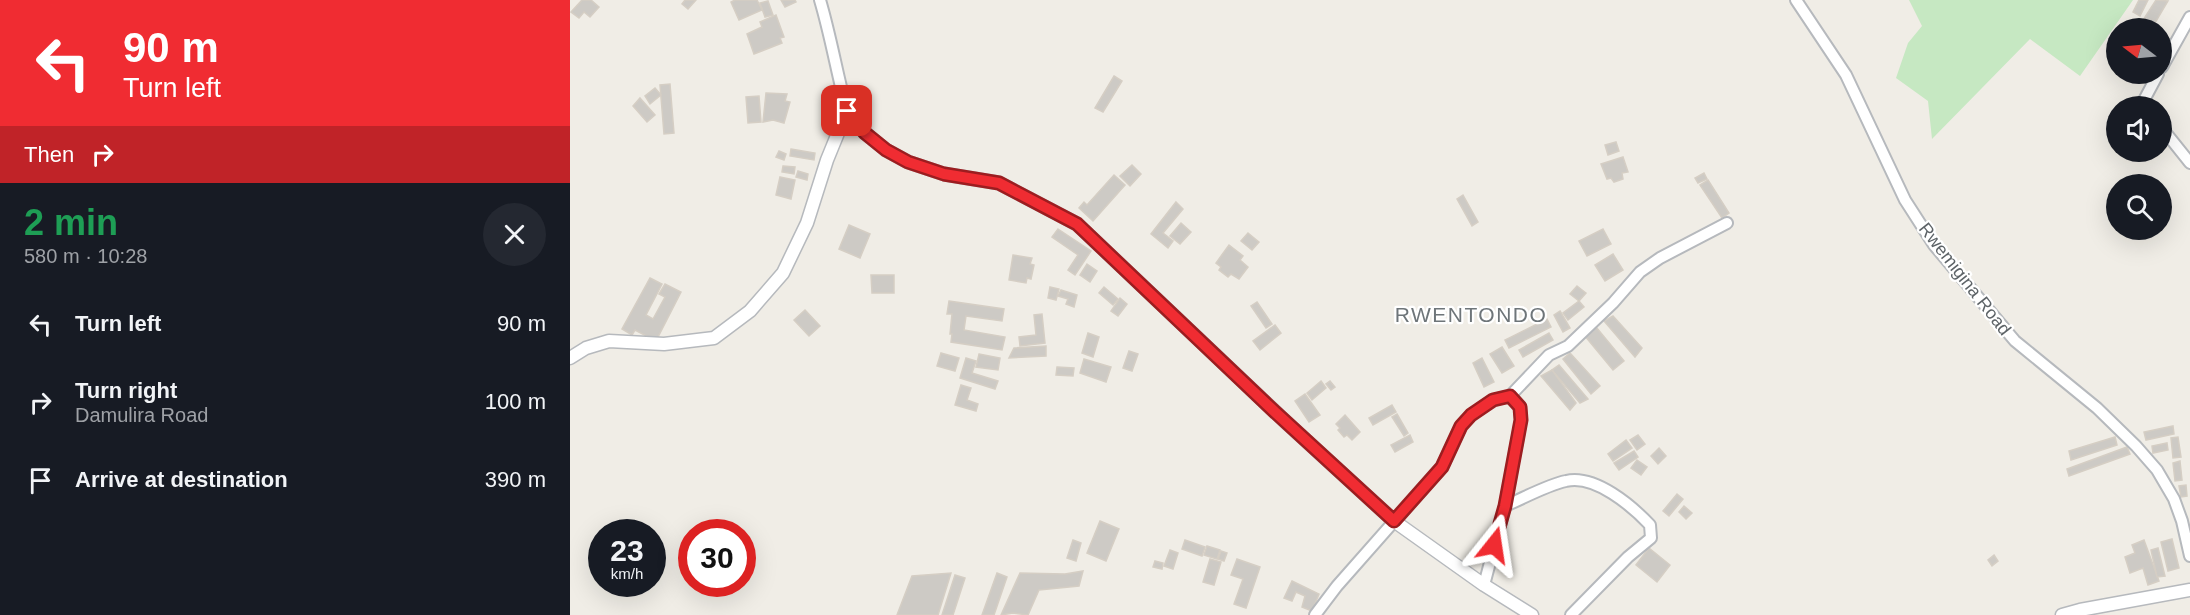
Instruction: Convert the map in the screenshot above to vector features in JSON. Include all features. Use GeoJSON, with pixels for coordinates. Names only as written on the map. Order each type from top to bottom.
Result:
{"type":"FeatureCollection","features":[{"type":"Feature","properties":{"kind":"street"},"geometry":{"type":"LineString","coordinates":[[820,0],[847,111],[865,133],[886,150],[908,162],[944,174],[999,183],[1077,224],[1271,409],[1394,521],[1484,585],[1532,615]]}},
{"type":"Feature","properties":{"kind":"street","name":"Rwemigina Road"},"geometry":{"type":"LineString","coordinates":[[1796,0],[1846,75],[1905,200],[1934,245],[2015,341],[2097,408],[2157,470],[2174,499],[2190,556]]}},
{"type":"Feature","properties":{"kind":"street"},"geometry":{"type":"LineString","coordinates":[[2172,49],[2190,17]]}},
{"type":"Feature","properties":{"kind":"street"},"geometry":{"type":"LineString","coordinates":[[570,358],[586,348],[609,341],[664,344],[714,338],[750,311],[783,273],[807,223],[847,111]]}},
{"type":"Feature","properties":{"kind":"street"},"geometry":{"type":"LineString","coordinates":[[2172,140],[2190,163]]}},
{"type":"Feature","properties":{"kind":"street"},"geometry":{"type":"LineString","coordinates":[[1315,615],[1337,586],[1442,467],[1461,426],[1471,415],[1493,400],[1510,396],[1549,356],[1569,346],[1613,303],[1640,272],[1660,258],[1727,223]]}},
{"type":"Feature","properties":{"kind":"street"},"geometry":{"type":"LineString","coordinates":[[1484,585],[1505,506],[1521,420],[1520,407],[1510,396]]}},
{"type":"Feature","properties":{"kind":"street"},"geometry":{"type":"LineString","coordinates":[[1505,506],[1568,480],[1595,484],[1618,496],[1650,525],[1651,538],[1571,615]]}},
{"type":"Feature","properties":{"kind":"street"},"geometry":{"type":"LineString","coordinates":[[2062,615],[2190,590]]}},
{"type":"Feature","properties":{"kind":"green space"},"geometry":{"type":"Polygon","coordinates":[[[1909,0],[2133,0],[2120,18],[2106,18],[2106,39],[2080,76],[2030,39],[1932,139],[1928,101],[1896,78],[1908,43],[1922,26],[1909,0]]]}},
{"type":"Feature","properties":{"kind":"building"},"geometry":{"type":"Polygon","coordinates":[[[582,0],[591,0],[599,7],[590,17],[584,12],[579,18],[571,12],[582,0]]]}},
{"type":"Feature","properties":{"kind":"building"},"geometry":{"type":"Polygon","coordinates":[[[685,0],[696,0],[688,9],[682,4],[685,0]]]}},
{"type":"Feature","properties":{"kind":"building"},"geometry":{"type":"Polygon","coordinates":[[[757,0],[762,10],[739,20],[731,2],[757,0]]]}},
{"type":"Feature","properties":{"kind":"building"},"geometry":{"type":"Polygon","coordinates":[[[781,0],[795,0],[796,2],[785,7],[781,0]]]}},
{"type":"Feature","properties":{"kind":"building"},"geometry":{"type":"Polygon","coordinates":[[[2139,0],[2148,0],[2140,16],[2133,12],[2139,0]]]}},
{"type":"Feature","properties":{"kind":"building"},"geometry":{"type":"Polygon","coordinates":[[[2156,0],[2168,1],[2158,18],[2144,18],[2156,0]]]}},
{"type":"Feature","properties":{"kind":"building"},"geometry":{"type":"Polygon","coordinates":[[[768,1],[773,15],[765,17],[760,3],[768,1]]]}},
{"type":"Feature","properties":{"kind":"building"},"geometry":{"type":"Polygon","coordinates":[[[776,15],[784,37],[780,38],[782,43],[754,54],[747,34],[762,27],[760,22],[776,15]]]}},
{"type":"Feature","properties":{"kind":"building"},"geometry":{"type":"Polygon","coordinates":[[[1114,76],[1122,81],[1103,112],[1095,108],[1114,76]]]}},
{"type":"Feature","properties":{"kind":"building"},"geometry":{"type":"Polygon","coordinates":[[[670,84],[674,133],[664,134],[660,85],[670,84]]]}},
{"type":"Feature","properties":{"kind":"building"},"geometry":{"type":"Polygon","coordinates":[[[655,88],[661,95],[650,104],[645,96],[655,88]]]}},
{"type":"Feature","properties":{"kind":"building"},"geometry":{"type":"Polygon","coordinates":[[[766,93],[787,94],[785,101],[790,102],[784,123],[773,120],[763,122],[766,93]]]}},
{"type":"Feature","properties":{"kind":"building"},"geometry":{"type":"Polygon","coordinates":[[[759,96],[761,122],[748,123],[746,97],[759,96]]]}},
{"type":"Feature","properties":{"kind":"building"},"geometry":{"type":"Polygon","coordinates":[[[640,98],[655,115],[647,122],[633,106],[640,98]]]}},
{"type":"Feature","properties":{"kind":"building"},"geometry":{"type":"Polygon","coordinates":[[[1616,142],[1619,151],[1608,155],[1605,145],[1616,142]]]}},
{"type":"Feature","properties":{"kind":"building"},"geometry":{"type":"Polygon","coordinates":[[[791,149],[815,153],[814,160],[790,156],[791,149]]]}},
{"type":"Feature","properties":{"kind":"building"},"geometry":{"type":"Polygon","coordinates":[[[779,151],[786,154],[784,160],[776,157],[779,151]]]}},
{"type":"Feature","properties":{"kind":"building"},"geometry":{"type":"Polygon","coordinates":[[[1623,157],[1628,172],[1622,173],[1623,179],[1614,182],[1611,178],[1607,179],[1601,164],[1623,157]]]}},
{"type":"Feature","properties":{"kind":"building"},"geometry":{"type":"Polygon","coordinates":[[[1132,165],[1141,174],[1130,186],[1120,176],[1132,165]]]}},
{"type":"Feature","properties":{"kind":"building"},"geometry":{"type":"Polygon","coordinates":[[[783,166],[795,167],[794,174],[782,172],[783,166]]]}},
{"type":"Feature","properties":{"kind":"building"},"geometry":{"type":"Polygon","coordinates":[[[798,171],[808,174],[807,180],[796,177],[798,171]]]}},
{"type":"Feature","properties":{"kind":"building"},"geometry":{"type":"Polygon","coordinates":[[[1704,173],[1707,179],[1698,183],[1695,178],[1704,173]]]}},
{"type":"Feature","properties":{"kind":"building"},"geometry":{"type":"Polygon","coordinates":[[[1114,175],[1125,185],[1093,221],[1079,208],[1084,202],[1087,205],[1114,175]]]}},
{"type":"Feature","properties":{"kind":"building"},"geometry":{"type":"Polygon","coordinates":[[[780,177],[795,180],[791,199],[776,195],[780,177]]]}},
{"type":"Feature","properties":{"kind":"building"},"geometry":{"type":"Polygon","coordinates":[[[1708,180],[1729,213],[1722,218],[1700,185],[1708,180]]]}},
{"type":"Feature","properties":{"kind":"building"},"geometry":{"type":"Polygon","coordinates":[[[1463,195],[1478,222],[1472,226],[1457,199],[1463,195]]]}},
{"type":"Feature","properties":{"kind":"building"},"geometry":{"type":"Polygon","coordinates":[[[1176,202],[1183,209],[1163,233],[1173,241],[1168,248],[1151,234],[1176,202]]]}},
{"type":"Feature","properties":{"kind":"building"},"geometry":{"type":"Polygon","coordinates":[[[1181,223],[1191,232],[1180,244],[1170,236],[1181,223]]]}},
{"type":"Feature","properties":{"kind":"building"},"geometry":{"type":"Polygon","coordinates":[[[849,225],[870,234],[860,258],[839,249],[849,225]]]}},
{"type":"Feature","properties":{"kind":"building"},"geometry":{"type":"Polygon","coordinates":[[[1058,229],[1091,251],[1075,275],[1068,270],[1078,255],[1052,237],[1058,229]]]}},
{"type":"Feature","properties":{"kind":"building"},"geometry":{"type":"Polygon","coordinates":[[[1603,229],[1611,244],[1587,256],[1579,241],[1603,229]]]}},
{"type":"Feature","properties":{"kind":"building"},"geometry":{"type":"Polygon","coordinates":[[[1248,233],[1259,242],[1252,250],[1241,241],[1248,233]]]}},
{"type":"Feature","properties":{"kind":"building"},"geometry":{"type":"Polygon","coordinates":[[[1229,245],[1243,256],[1240,260],[1248,267],[1239,279],[1231,274],[1228,277],[1219,270],[1221,267],[1216,263],[1229,245]]]}},
{"type":"Feature","properties":{"kind":"building"},"geometry":{"type":"Polygon","coordinates":[[[1613,254],[1623,270],[1605,281],[1595,265],[1613,254]]]}},
{"type":"Feature","properties":{"kind":"building"},"geometry":{"type":"Polygon","coordinates":[[[1013,255],[1032,258],[1030,264],[1034,265],[1031,279],[1027,278],[1026,283],[1009,280],[1013,255]]]}},
{"type":"Feature","properties":{"kind":"building"},"geometry":{"type":"Polygon","coordinates":[[[1087,264],[1097,271],[1090,282],[1080,275],[1087,264]]]}},
{"type":"Feature","properties":{"kind":"building"},"geometry":{"type":"Polygon","coordinates":[[[871,275],[894,275],[894,293],[872,293],[871,275]]]}},
{"type":"Feature","properties":{"kind":"building"},"geometry":{"type":"Polygon","coordinates":[[[650,278],[662,284],[646,315],[653,319],[665,297],[659,294],[665,284],[681,292],[656,341],[635,330],[632,335],[622,329],[650,278]]]}},
{"type":"Feature","properties":{"kind":"building"},"geometry":{"type":"Polygon","coordinates":[[[1577,286],[1586,293],[1579,301],[1570,294],[1577,286]]]}},
{"type":"Feature","properties":{"kind":"building"},"geometry":{"type":"Polygon","coordinates":[[[1050,287],[1059,289],[1056,300],[1048,298],[1050,287]]]}},
{"type":"Feature","properties":{"kind":"building"},"geometry":{"type":"Polygon","coordinates":[[[1104,287],[1118,299],[1113,305],[1099,293],[1104,287]]]}},
{"type":"Feature","properties":{"kind":"building"},"geometry":{"type":"Polygon","coordinates":[[[1061,290],[1077,295],[1074,307],[1066,304],[1068,299],[1058,296],[1061,290]]]}},
{"type":"Feature","properties":{"kind":"building"},"geometry":{"type":"Polygon","coordinates":[[[1120,298],[1127,304],[1118,316],[1111,311],[1120,298]]]}},
{"type":"Feature","properties":{"kind":"building"},"geometry":{"type":"Polygon","coordinates":[[[949,301],[1004,309],[1002,321],[966,316],[964,330],[1005,337],[1002,350],[951,342],[952,314],[947,314],[949,301]]]}},
{"type":"Feature","properties":{"kind":"building"},"geometry":{"type":"Polygon","coordinates":[[[1579,301],[1584,307],[1568,320],[1563,313],[1579,301]]]}},
{"type":"Feature","properties":{"kind":"building"},"geometry":{"type":"Polygon","coordinates":[[[1257,302],[1272,324],[1266,328],[1251,306],[1257,302]]]}},
{"type":"Feature","properties":{"kind":"building"},"geometry":{"type":"Polygon","coordinates":[[[805,310],[820,326],[809,336],[794,320],[805,310]]]}},
{"type":"Feature","properties":{"kind":"building"},"geometry":{"type":"Polygon","coordinates":[[[1560,311],[1570,328],[1563,332],[1554,315],[1560,311]]]}},
{"type":"Feature","properties":{"kind":"building"},"geometry":{"type":"Polygon","coordinates":[[[1042,314],[1045,343],[1020,346],[1019,337],[1036,335],[1034,315],[1042,314]]]}},
{"type":"Feature","properties":{"kind":"building"},"geometry":{"type":"Polygon","coordinates":[[[1613,316],[1642,348],[1635,357],[1604,321],[1613,316]]]}},
{"type":"Feature","properties":{"kind":"building"},"geometry":{"type":"Polygon","coordinates":[[[1547,319],[1551,327],[1509,348],[1505,340],[1547,319]]]}},
{"type":"Feature","properties":{"kind":"building"},"geometry":{"type":"Polygon","coordinates":[[[1275,325],[1281,333],[1260,350],[1253,341],[1275,325]]]}},
{"type":"Feature","properties":{"kind":"building"},"geometry":{"type":"Polygon","coordinates":[[[1596,327],[1624,361],[1613,370],[1585,336],[1596,327]]]}},
{"type":"Feature","properties":{"kind":"building"},"geometry":{"type":"Polygon","coordinates":[[[1088,333],[1099,337],[1093,357],[1082,353],[1088,333]]]}},
{"type":"Feature","properties":{"kind":"building"},"geometry":{"type":"Polygon","coordinates":[[[1549,333],[1553,340],[1523,357],[1519,350],[1549,333]]]}},
{"type":"Feature","properties":{"kind":"building"},"geometry":{"type":"Polygon","coordinates":[[[1046,346],[1046,356],[1009,358],[1014,348],[1046,346]]]}},
{"type":"Feature","properties":{"kind":"building"},"geometry":{"type":"Polygon","coordinates":[[[1502,347],[1514,366],[1502,373],[1490,354],[1502,347]]]}},
{"type":"Feature","properties":{"kind":"building"},"geometry":{"type":"Polygon","coordinates":[[[1129,351],[1138,354],[1132,371],[1123,368],[1129,351]]]}},
{"type":"Feature","properties":{"kind":"building"},"geometry":{"type":"Polygon","coordinates":[[[941,353],[959,358],[955,371],[937,366],[941,353]]]}},
{"type":"Feature","properties":{"kind":"building"},"geometry":{"type":"Polygon","coordinates":[[[1570,353],[1600,386],[1591,394],[1563,359],[1570,353]]]}},
{"type":"Feature","properties":{"kind":"building"},"geometry":{"type":"Polygon","coordinates":[[[979,354],[1000,358],[998,370],[976,367],[979,354]]]}},
{"type":"Feature","properties":{"kind":"building"},"geometry":{"type":"Polygon","coordinates":[[[966,358],[976,361],[972,373],[998,381],[995,389],[960,378],[966,358]]]}},
{"type":"Feature","properties":{"kind":"building"},"geometry":{"type":"Polygon","coordinates":[[[1482,358],[1494,382],[1484,387],[1473,363],[1482,358]]]}},
{"type":"Feature","properties":{"kind":"building"},"geometry":{"type":"Polygon","coordinates":[[[1084,359],[1111,367],[1106,382],[1080,373],[1084,359]]]}},
{"type":"Feature","properties":{"kind":"building"},"geometry":{"type":"Polygon","coordinates":[[[1559,365],[1588,399],[1580,403],[1552,370],[1559,365]]]}},
{"type":"Feature","properties":{"kind":"building"},"geometry":{"type":"Polygon","coordinates":[[[1057,367],[1074,368],[1073,376],[1056,375],[1057,367]]]}},
{"type":"Feature","properties":{"kind":"building"},"geometry":{"type":"Polygon","coordinates":[[[1552,370],[1576,403],[1570,410],[1541,376],[1552,370]]]}},
{"type":"Feature","properties":{"kind":"building"},"geometry":{"type":"Polygon","coordinates":[[[1321,381],[1326,388],[1312,400],[1307,393],[1321,381]]]}},
{"type":"Feature","properties":{"kind":"building"},"geometry":{"type":"Polygon","coordinates":[[[1330,381],[1335,387],[1331,390],[1326,384],[1330,381]]]}},
{"type":"Feature","properties":{"kind":"building"},"geometry":{"type":"Polygon","coordinates":[[[961,385],[971,388],[967,400],[978,404],[976,411],[955,405],[961,385]]]}},
{"type":"Feature","properties":{"kind":"building"},"geometry":{"type":"Polygon","coordinates":[[[1305,394],[1320,415],[1309,422],[1295,401],[1305,394]]]}},
{"type":"Feature","properties":{"kind":"building"},"geometry":{"type":"Polygon","coordinates":[[[1392,405],[1396,412],[1373,425],[1369,418],[1392,405]]]}},
{"type":"Feature","properties":{"kind":"building"},"geometry":{"type":"Polygon","coordinates":[[[1397,414],[1408,433],[1404,436],[1392,417],[1397,414]]]}},
{"type":"Feature","properties":{"kind":"building"},"geometry":{"type":"Polygon","coordinates":[[[1345,415],[1360,432],[1352,440],[1347,435],[1344,437],[1336,424],[1345,415]]]}},
{"type":"Feature","properties":{"kind":"building"},"geometry":{"type":"Polygon","coordinates":[[[2173,426],[2174,434],[2146,440],[2144,432],[2173,426]]]}},
{"type":"Feature","properties":{"kind":"building"},"geometry":{"type":"Polygon","coordinates":[[[1410,435],[1413,442],[1395,452],[1391,445],[1410,435]]]}},
{"type":"Feature","properties":{"kind":"building"},"geometry":{"type":"Polygon","coordinates":[[[1638,435],[1645,444],[1637,450],[1630,440],[1638,435]]]}},
{"type":"Feature","properties":{"kind":"building"},"geometry":{"type":"Polygon","coordinates":[[[2115,437],[2117,445],[2071,460],[2069,451],[2115,437]]]}},
{"type":"Feature","properties":{"kind":"building"},"geometry":{"type":"Polygon","coordinates":[[[2178,437],[2181,457],[2173,458],[2171,438],[2178,437]]]}},
{"type":"Feature","properties":{"kind":"building"},"geometry":{"type":"Polygon","coordinates":[[[1626,440],[1632,448],[1613,461],[1608,454],[1626,440]]]}},
{"type":"Feature","properties":{"kind":"building"},"geometry":{"type":"Polygon","coordinates":[[[2167,443],[2168,450],[2153,453],[2152,446],[2167,443]]]}},
{"type":"Feature","properties":{"kind":"building"},"geometry":{"type":"Polygon","coordinates":[[[2127,447],[2130,454],[2069,476],[2067,469],[2127,447]]]}},
{"type":"Feature","properties":{"kind":"building"},"geometry":{"type":"Polygon","coordinates":[[[1659,448],[1666,456],[1658,464],[1651,456],[1659,448]]]}},
{"type":"Feature","properties":{"kind":"building"},"geometry":{"type":"Polygon","coordinates":[[[1634,451],[1638,457],[1619,470],[1614,463],[1634,451]]]}},
{"type":"Feature","properties":{"kind":"building"},"geometry":{"type":"Polygon","coordinates":[[[1637,460],[1647,467],[1641,475],[1631,468],[1637,460]]]}},
{"type":"Feature","properties":{"kind":"building"},"geometry":{"type":"Polygon","coordinates":[[[2180,461],[2182,480],[2175,481],[2173,463],[2180,461]]]}},
{"type":"Feature","properties":{"kind":"building"},"geometry":{"type":"Polygon","coordinates":[[[2186,485],[2187,496],[2181,497],[2179,486],[2186,485]]]}},
{"type":"Feature","properties":{"kind":"building"},"geometry":{"type":"Polygon","coordinates":[[[1677,494],[1683,499],[1669,516],[1663,511],[1677,494]]]}},
{"type":"Feature","properties":{"kind":"building"},"geometry":{"type":"Polygon","coordinates":[[[1684,506],[1692,513],[1686,519],[1679,512],[1684,506]]]}},
{"type":"Feature","properties":{"kind":"building"},"geometry":{"type":"Polygon","coordinates":[[[1100,521],[1119,529],[1106,561],[1087,553],[1100,521]]]}},
{"type":"Feature","properties":{"kind":"building"},"geometry":{"type":"Polygon","coordinates":[[[2172,539],[2179,568],[2168,571],[2161,542],[2172,539]]]}},
{"type":"Feature","properties":{"kind":"building"},"geometry":{"type":"Polygon","coordinates":[[[1073,540],[1081,543],[1076,561],[1067,558],[1073,540]]]}},
{"type":"Feature","properties":{"kind":"building"},"geometry":{"type":"Polygon","coordinates":[[[1185,540],[1205,547],[1202,556],[1182,549],[1185,540]]]}},
{"type":"Feature","properties":{"kind":"building"},"geometry":{"type":"Polygon","coordinates":[[[2144,540],[2159,581],[2148,585],[2143,568],[2130,573],[2125,557],[2135,553],[2132,545],[2144,540]]]}},
{"type":"Feature","properties":{"kind":"building"},"geometry":{"type":"Polygon","coordinates":[[[1207,546],[1220,550],[1217,559],[1204,555],[1207,546]]]}},
{"type":"Feature","properties":{"kind":"building"},"geometry":{"type":"Polygon","coordinates":[[[1649,548],[1670,565],[1657,582],[1636,565],[1649,548]]]}},
{"type":"Feature","properties":{"kind":"building"},"geometry":{"type":"Polygon","coordinates":[[[2158,548],[2165,576],[2157,577],[2151,550],[2158,548]]]}},
{"type":"Feature","properties":{"kind":"building"},"geometry":{"type":"Polygon","coordinates":[[[1170,550],[1178,553],[1173,569],[1164,566],[1170,550]]]}},
{"type":"Feature","properties":{"kind":"building"},"geometry":{"type":"Polygon","coordinates":[[[1221,551],[1227,553],[1224,561],[1218,559],[1221,551]]]}},
{"type":"Feature","properties":{"kind":"building"},"geometry":{"type":"Polygon","coordinates":[[[1994,555],[1998,561],[1992,566],[1988,560],[1994,555]]]}},
{"type":"Feature","properties":{"kind":"building"},"geometry":{"type":"Polygon","coordinates":[[[1210,559],[1221,562],[1214,585],[1203,582],[1210,559]]]}},
{"type":"Feature","properties":{"kind":"building"},"geometry":{"type":"Polygon","coordinates":[[[1237,559],[1260,567],[1246,608],[1234,604],[1243,579],[1231,575],[1237,559]]]}},
{"type":"Feature","properties":{"kind":"building"},"geometry":{"type":"Polygon","coordinates":[[[1155,561],[1163,563],[1162,569],[1153,567],[1155,561]]]}},
{"type":"Feature","properties":{"kind":"building"},"geometry":{"type":"Polygon","coordinates":[[[1083,571],[1079,586],[1039,590],[1028,615],[1013,613],[1001,615],[1020,573],[1065,574],[1083,571]]]}},
{"type":"Feature","properties":{"kind":"building"},"geometry":{"type":"Polygon","coordinates":[[[951,573],[938,615],[897,615],[912,576],[951,573]]]}},
{"type":"Feature","properties":{"kind":"building"},"geometry":{"type":"Polygon","coordinates":[[[997,573],[1007,577],[994,615],[982,615],[997,573]]]}},
{"type":"Feature","properties":{"kind":"building"},"geometry":{"type":"Polygon","coordinates":[[[955,575],[965,578],[953,615],[942,615],[955,575]]]}},
{"type":"Feature","properties":{"kind":"building"},"geometry":{"type":"Polygon","coordinates":[[[1292,581],[1319,594],[1312,611],[1302,607],[1305,596],[1296,592],[1292,601],[1284,598],[1292,581]]]}},
{"type":"Feature","properties":{"kind":"district","name":"RWENTONDO"},"geometry":{"type":"Point","coordinates":[1471,314]}},
{"type":"Feature","properties":{"kind":"route"},"geometry":{"type":"LineString","coordinates":[[847,111],[865,133],[886,150],[908,162],[944,174],[999,183],[1077,224],[1275,412],[1394,521],[1442,467],[1461,426],[1471,415],[1493,400],[1510,396],[1520,407],[1521,420],[1505,506],[1494,545]]}}]}
